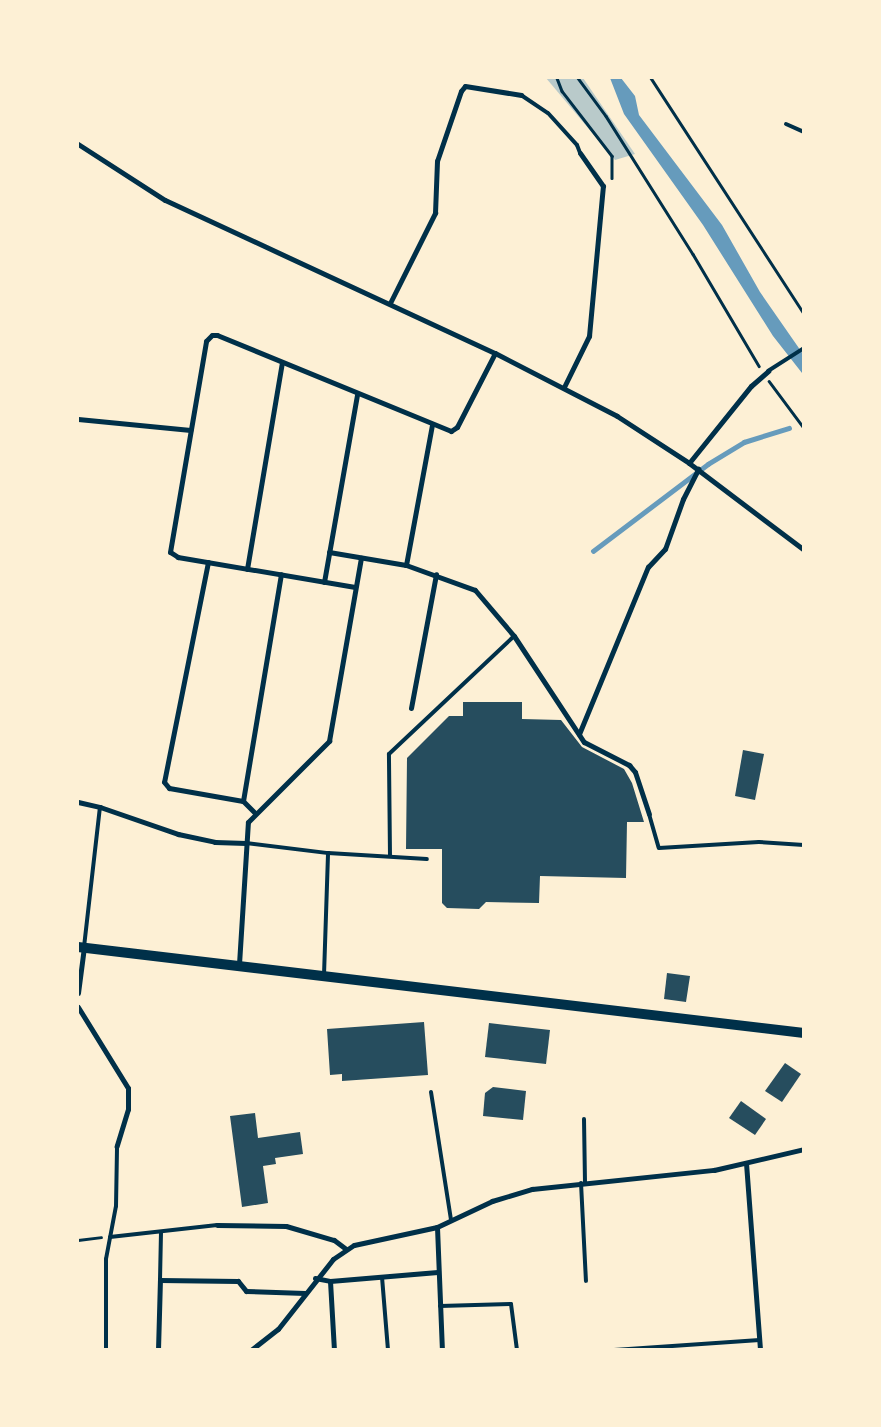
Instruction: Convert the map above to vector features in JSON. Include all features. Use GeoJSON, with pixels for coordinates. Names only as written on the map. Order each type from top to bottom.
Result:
{"type":"FeatureCollection","features":[{"type":"Feature","properties":{"kind":"main road"},"geometry":{"type":"LineString","coordinates":[[81,947],[239,964],[804,1033]]}},
{"type":"Feature","properties":{"kind":"street"},"geometry":{"type":"LineString","coordinates":[[390,303],[435,213],[437,161],[461,91],[465,86],[521,95]]}},
{"type":"Feature","properties":{"kind":"street"},"geometry":{"type":"LineString","coordinates":[[78,144],[165,200],[390,303],[564,387],[648,434],[698,469],[804,550]]}},
{"type":"Feature","properties":{"kind":"street"},"geometry":{"type":"LineString","coordinates":[[564,387],[589,336],[602,186],[580,153]]}},
{"type":"Feature","properties":{"kind":"street"},"geometry":{"type":"LineString","coordinates":[[355,587],[173,555],[170,548],[190,430],[209,337],[217,336],[447,430],[457,427],[495,353]]}},
{"type":"Feature","properties":{"kind":"street"},"geometry":{"type":"LineString","coordinates":[[247,569],[282,363]]}},
{"type":"Feature","properties":{"kind":"street"},"geometry":{"type":"LineString","coordinates":[[689,463],[751,386],[768,372]]}},
{"type":"Feature","properties":{"kind":"street"},"geometry":{"type":"LineString","coordinates":[[324,582],[357,394]]}},
{"type":"Feature","properties":{"kind":"street"},"geometry":{"type":"LineString","coordinates":[[78,419],[190,430]]}},
{"type":"Feature","properties":{"kind":"street"},"geometry":{"type":"LineString","coordinates":[[406,565],[432,425]]}},
{"type":"Feature","properties":{"kind":"street"},"geometry":{"type":"LineString","coordinates":[[579,734],[648,567],[665,549],[683,499],[698,469]]}},
{"type":"Feature","properties":{"kind":"street"},"geometry":{"type":"LineString","coordinates":[[329,552],[406,565],[436,574],[475,590],[514,636],[584,742],[629,766],[638,781],[648,814]]}},
{"type":"Feature","properties":{"kind":"street"},"geometry":{"type":"LineString","coordinates":[[239,964],[248,822],[255,812],[329,741],[361,558]]}},
{"type":"Feature","properties":{"kind":"street"},"geometry":{"type":"LineString","coordinates":[[208,562],[164,782],[169,788],[243,801],[255,812]]}},
{"type":"Feature","properties":{"kind":"street"},"geometry":{"type":"LineString","coordinates":[[243,801],[281,574]]}},
{"type":"Feature","properties":{"kind":"street"},"geometry":{"type":"LineString","coordinates":[[411,708],[436,574]]}},
{"type":"Feature","properties":{"kind":"street"},"geometry":{"type":"LineString","coordinates":[[78,802],[100,807],[178,834],[215,842],[246,843]]}},
{"type":"Feature","properties":{"kind":"street"},"geometry":{"type":"LineString","coordinates":[[78,993],[81,947]]}},
{"type":"Feature","properties":{"kind":"street"},"geometry":{"type":"LineString","coordinates":[[78,1007],[128,1088],[128,1109],[118,1146]]}},
{"type":"Feature","properties":{"kind":"street"},"geometry":{"type":"LineString","coordinates":[[251,1350],[273,1335],[316,1278],[346,1249],[437,1227],[492,1201],[532,1189],[583,1182],[684,1174],[746,1164],[804,1149]]}},
{"type":"Feature","properties":{"kind":"street"},"geometry":{"type":"LineString","coordinates":[[746,1164],[760,1350]]}},
{"type":"Feature","properties":{"kind":"street"},"geometry":{"type":"LineString","coordinates":[[217,1225],[286,1226],[334,1240],[346,1249]]}},
{"type":"Feature","properties":{"kind":"street"},"geometry":{"type":"LineString","coordinates":[[437,1227],[442,1350]]}},
{"type":"Feature","properties":{"kind":"street"},"geometry":{"type":"LineString","coordinates":[[316,1278],[330,1281],[438,1272]]}},
{"type":"Feature","properties":{"kind":"street"},"geometry":{"type":"LineString","coordinates":[[158,1350],[160,1280],[238,1281],[246,1291],[306,1293]]}},
{"type":"Feature","properties":{"kind":"street"},"geometry":{"type":"LineString","coordinates":[[330,1281],[334,1350]]}},
{"type":"Feature","properties":{"kind":"lane"},"geometry":{"type":"LineString","coordinates":[[521,95],[548,113],[577,145],[580,153]]}},
{"type":"Feature","properties":{"kind":"lane"},"geometry":{"type":"LineString","coordinates":[[786,124],[804,132]]}},
{"type":"Feature","properties":{"kind":"lane"},"geometry":{"type":"LineString","coordinates":[[768,372],[804,348]]}},
{"type":"Feature","properties":{"kind":"lane"},"geometry":{"type":"LineString","coordinates":[[390,856],[389,754],[514,636]]}},
{"type":"Feature","properties":{"kind":"lane"},"geometry":{"type":"LineString","coordinates":[[81,947],[100,807]]}},
{"type":"Feature","properties":{"kind":"lane"},"geometry":{"type":"LineString","coordinates":[[648,814],[659,848],[758,842],[804,845]]}},
{"type":"Feature","properties":{"kind":"lane"},"geometry":{"type":"LineString","coordinates":[[246,843],[328,854],[427,859]]}},
{"type":"Feature","properties":{"kind":"lane"},"geometry":{"type":"LineString","coordinates":[[324,975],[328,854]]}},
{"type":"Feature","properties":{"kind":"lane"},"geometry":{"type":"LineString","coordinates":[[431,1092],[450,1220]]}},
{"type":"Feature","properties":{"kind":"lane"},"geometry":{"type":"LineString","coordinates":[[584,1118],[583,1182],[586,1281]]}},
{"type":"Feature","properties":{"kind":"lane"},"geometry":{"type":"LineString","coordinates":[[106,1350],[106,1259],[116,1206],[118,1146]]}},
{"type":"Feature","properties":{"kind":"lane"},"geometry":{"type":"LineString","coordinates":[[110,1237],[217,1225]]}},
{"type":"Feature","properties":{"kind":"lane"},"geometry":{"type":"LineString","coordinates":[[160,1280],[161,1232]]}},
{"type":"Feature","properties":{"kind":"lane"},"geometry":{"type":"LineString","coordinates":[[382,1277],[388,1350]]}},
{"type":"Feature","properties":{"kind":"lane"},"geometry":{"type":"LineString","coordinates":[[440,1306],[511,1304],[517,1350]]}},
{"type":"Feature","properties":{"kind":"lane"},"geometry":{"type":"LineString","coordinates":[[614,1350],[760,1340]]}},
{"type":"Feature","properties":{"kind":"path"},"geometry":{"type":"LineString","coordinates":[[557,78],[562,91],[584,115],[612,156],[612,178]]}},
{"type":"Feature","properties":{"kind":"path"},"geometry":{"type":"LineString","coordinates":[[578,78],[688,246],[756,362]]}},
{"type":"Feature","properties":{"kind":"path"},"geometry":{"type":"LineString","coordinates":[[651,78],[804,314]]}},
{"type":"Feature","properties":{"kind":"path"},"geometry":{"type":"LineString","coordinates":[[769,381],[804,428]]}},
{"type":"Feature","properties":{"kind":"path"},"geometry":{"type":"LineString","coordinates":[[78,1240],[110,1237]]}},
{"type":"Feature","properties":{"kind":"shaded area"},"geometry":{"type":"Polygon","coordinates":[[[546,78],[583,78],[635,154],[615,160],[546,78]]]}},
{"type":"Feature","properties":{"kind":"water"},"geometry":{"type":"Polygon","coordinates":[[[610,78],[621,78],[635,96],[639,115],[722,225],[760,292],[803,354],[803,381],[802,373],[773,336],[703,225],[624,114],[610,78]]]}},
{"type":"Feature","properties":{"kind":"building"},"geometry":{"type":"Polygon","coordinates":[[[463,702],[522,702],[522,719],[561,720],[582,747],[624,769],[632,783],[644,822],[627,822],[626,878],[540,876],[539,903],[486,902],[479,909],[447,908],[442,903],[442,849],[406,849],[407,758],[449,716],[463,716],[463,702]]]}},
{"type":"Feature","properties":{"kind":"building"},"geometry":{"type":"Polygon","coordinates":[[[743,750],[764,754],[755,800],[735,796],[743,750]]]}},
{"type":"Feature","properties":{"kind":"building"},"geometry":{"type":"Polygon","coordinates":[[[667,973],[690,976],[686,1002],[664,999],[667,973]]]}},
{"type":"Feature","properties":{"kind":"building"},"geometry":{"type":"Polygon","coordinates":[[[424,1022],[428,1075],[342,1081],[342,1074],[330,1075],[327,1029],[424,1022]]]}},
{"type":"Feature","properties":{"kind":"building"},"geometry":{"type":"Polygon","coordinates":[[[489,1023],[550,1030],[546,1064],[485,1057],[489,1023]]]}},
{"type":"Feature","properties":{"kind":"building"},"geometry":{"type":"Polygon","coordinates":[[[785,1063],[801,1074],[782,1102],[765,1091],[785,1063]]]}},
{"type":"Feature","properties":{"kind":"building"},"geometry":{"type":"Polygon","coordinates":[[[493,1087],[526,1091],[523,1120],[483,1116],[485,1093],[493,1087]]]}},
{"type":"Feature","properties":{"kind":"building"},"geometry":{"type":"Polygon","coordinates":[[[741,1101],[766,1119],[755,1135],[729,1118],[741,1101]]]}},
{"type":"Feature","properties":{"kind":"building"},"geometry":{"type":"Polygon","coordinates":[[[255,1113],[258,1138],[300,1132],[303,1154],[275,1158],[276,1164],[263,1166],[268,1203],[242,1207],[230,1116],[255,1113]]]}},
{"type":"Feature","properties":{"kind":"waterway"},"geometry":{"type":"LineString","coordinates":[[593,551],[708,464],[744,442],[789,428]]}}]}
